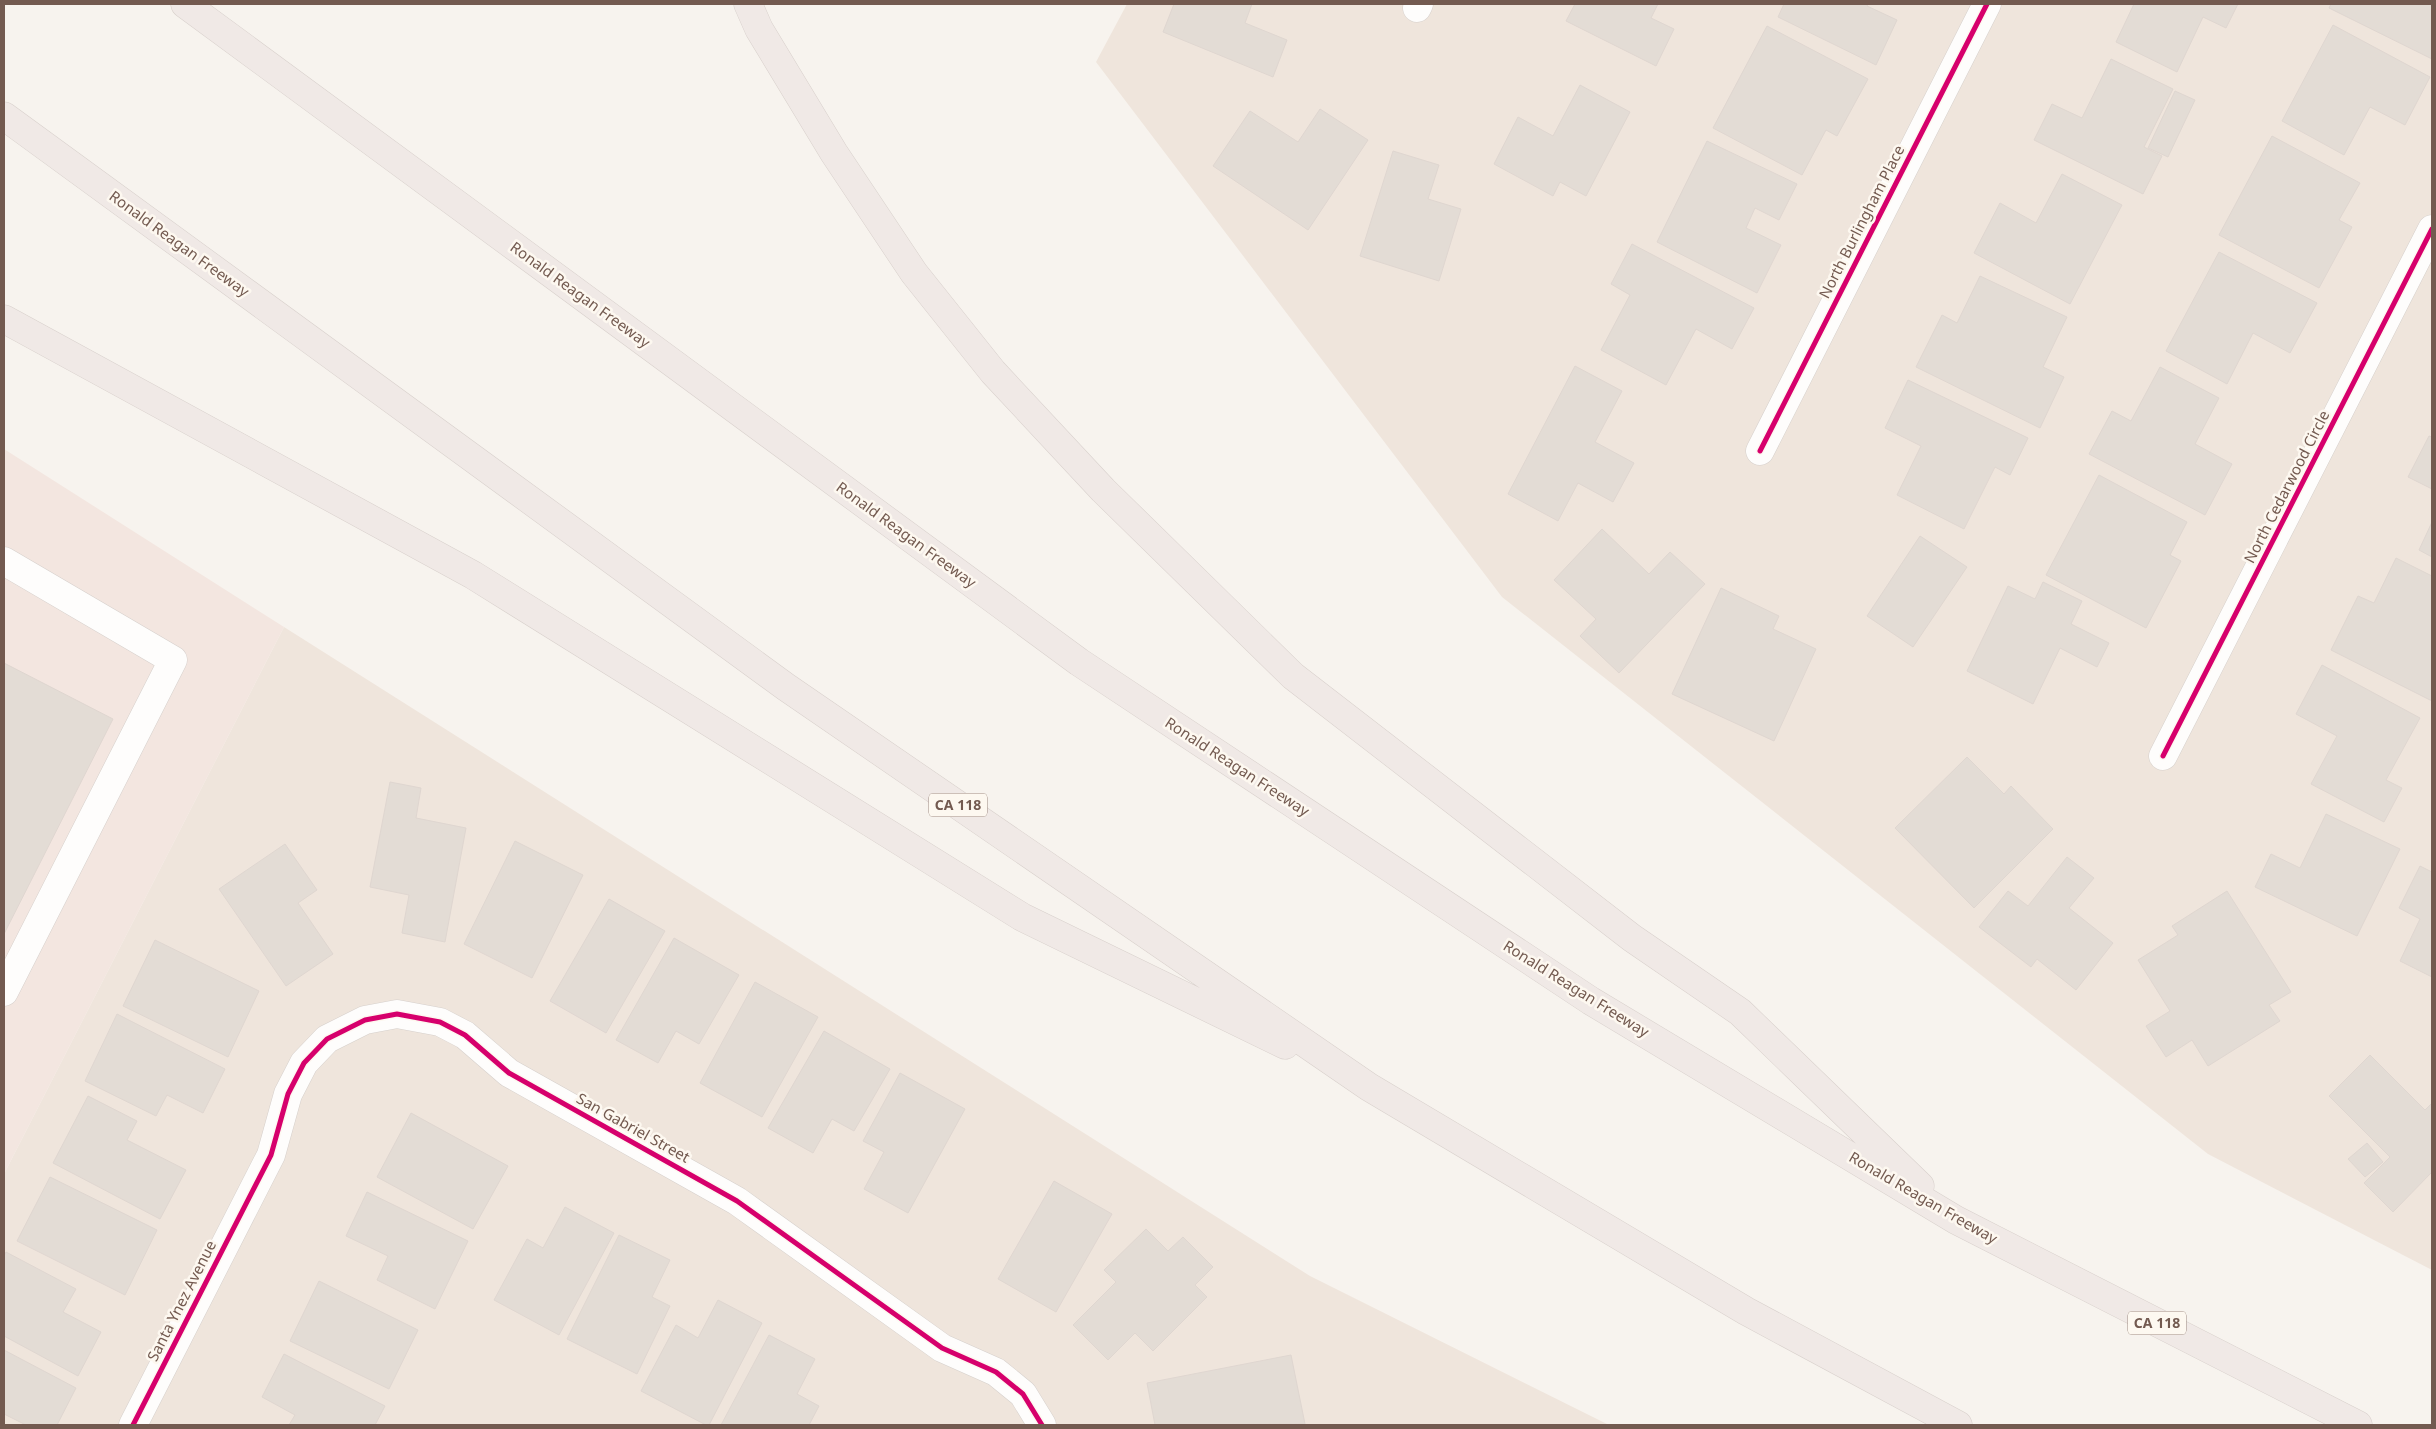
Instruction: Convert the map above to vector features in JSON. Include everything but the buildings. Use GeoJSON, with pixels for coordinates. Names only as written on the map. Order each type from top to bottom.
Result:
{"type":"FeatureCollection","features":[{"type":"Feature","properties":{"kind":"highway","name":"Ronald Reagan Freeway"},"geometry":{"type":"LineString","coordinates":[[185,4],[1079,662],[1591,1002],[1956,1220],[2358,1425]]}},
{"type":"Feature","properties":{"kind":"highway"},"geometry":{"type":"LineString","coordinates":[[748,4],[759,29],[834,153],[914,273],[994,372],[1103,490],[1293,676],[1632,938],[1740,1012],[1956,1220]]}},
{"type":"Feature","properties":{"kind":"highway","name":"Ronald Reagan Freeway"},"geometry":{"type":"LineString","coordinates":[[4,116],[786,687],[1369,1087],[1746,1311],[1958,1425]]}},
{"type":"Feature","properties":{"kind":"highway"},"geometry":{"type":"LineString","coordinates":[[4,319],[473,575],[1022,917],[1369,1087]]}},
{"type":"Feature","properties":{"kind":"street","name":"North Burlingham Place"},"geometry":{"type":"LineString","coordinates":[[1760,451],[1987,4]]}},
{"type":"Feature","properties":{"kind":"street","name":"North Cedarwood Circle"},"geometry":{"type":"LineString","coordinates":[[2163,756],[2432,229]]}},
{"type":"Feature","properties":{"kind":"street"},"geometry":{"type":"LineString","coordinates":[[4,561],[173,660],[4,992]]}},
{"type":"Feature","properties":{"kind":"street","name":"San Gabriel Street"},"geometry":{"type":"LineString","coordinates":[[254,1188],[271,1155],[288,1094],[304,1063],[327,1039],[365,1020],[397,1014],[440,1022],[465,1035],[509,1073],[737,1201],[942,1348],[996,1372],[1023,1394],[1042,1425]]}},
{"type":"Feature","properties":{"kind":"street","name":"Santa Ynez Avenue"},"geometry":{"type":"LineString","coordinates":[[133,1425],[254,1188]]}},
{"type":"Feature","properties":{"kind":"shaded area"},"geometry":{"type":"Polygon","coordinates":[[[1127,4],[2432,4],[2432,1270],[2208,1154],[1502,597],[1096,62],[1127,4]]]}},
{"type":"Feature","properties":{"kind":"shaded area"},"geometry":{"type":"Polygon","coordinates":[[[4,449],[284,627],[4,1174],[4,449]]]}},
{"type":"Feature","properties":{"kind":"shaded area"},"geometry":{"type":"Polygon","coordinates":[[[284,627],[1310,1276],[1609,1425],[4,1425],[4,1174],[284,627]]]}},
{"type":"Feature","properties":{"kind":"cycle path"},"geometry":{"type":"LineString","coordinates":[[1760,451],[1987,4]]}},
{"type":"Feature","properties":{"kind":"cycle path"},"geometry":{"type":"LineString","coordinates":[[2163,756],[2432,229]]}},
{"type":"Feature","properties":{"kind":"cycle path"},"geometry":{"type":"LineString","coordinates":[[133,1425],[271,1155],[288,1094],[304,1063],[327,1039],[365,1020],[397,1014],[440,1022],[465,1035],[509,1073],[737,1201],[942,1348],[996,1372],[1023,1394],[1042,1425]]}}]}
